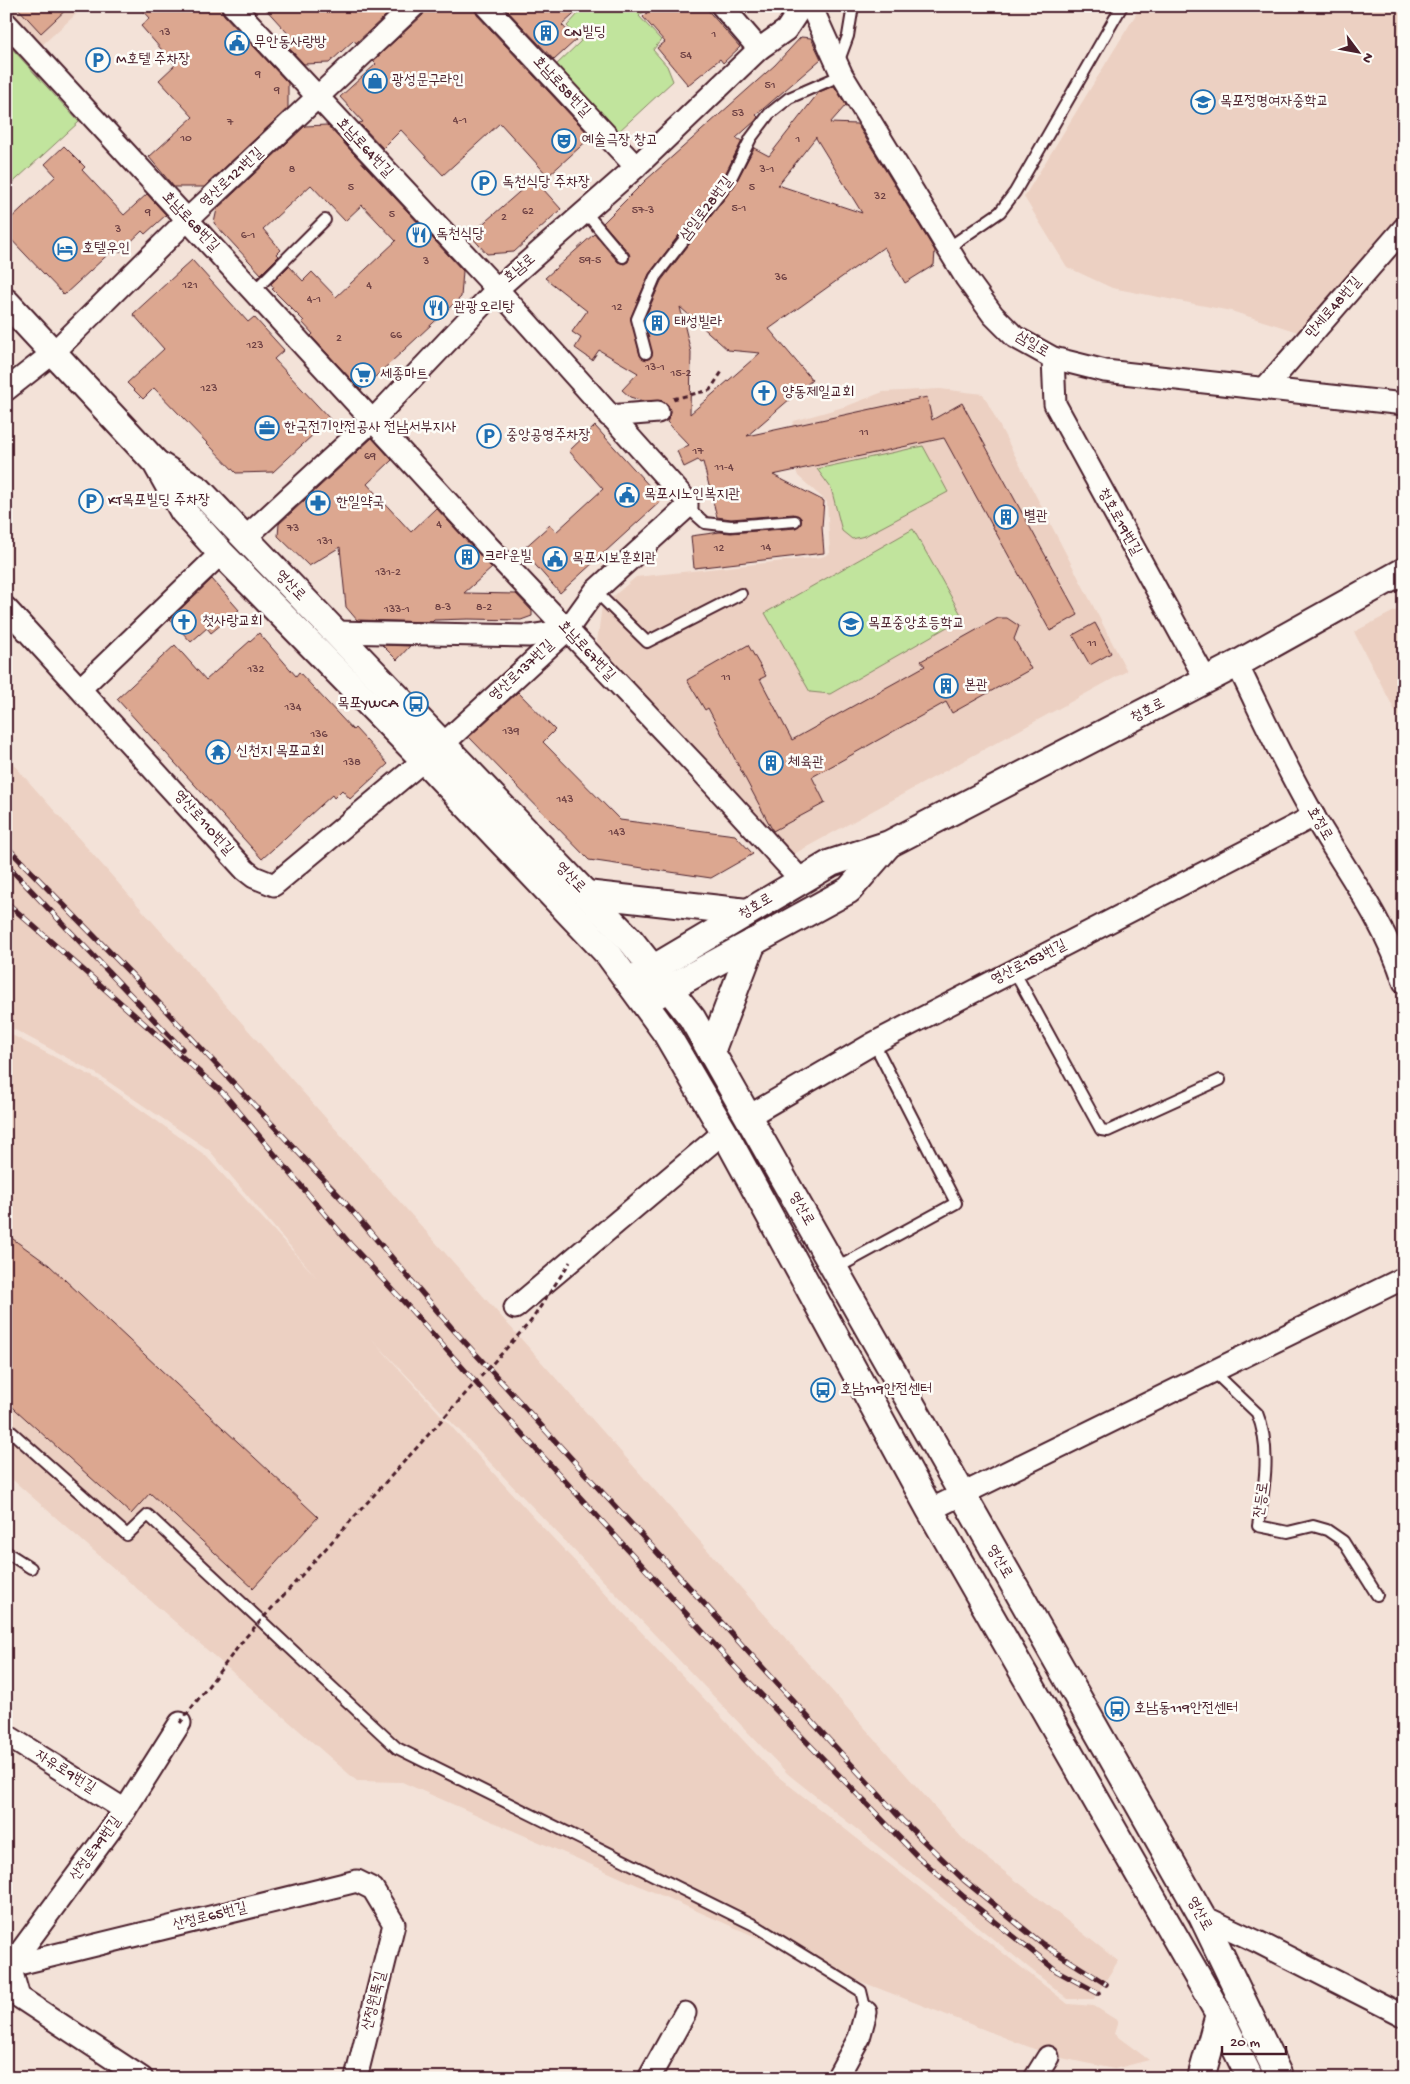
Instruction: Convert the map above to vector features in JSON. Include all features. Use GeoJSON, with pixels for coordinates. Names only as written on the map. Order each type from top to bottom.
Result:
{"type":"FeatureCollection","features":[{"type":"Feature","properties":{"kind":"street","name":"호남로64번길"},"geometry":{"type":"LineString","coordinates":[[233,6],[497,289],[609,416]]}},
{"type":"Feature","properties":{"kind":"street","name":"영산로121번길"},"geometry":{"type":"LineString","coordinates":[[6,390],[53,353],[188,219],[414,6]]}},
{"type":"Feature","properties":{"kind":"street","name":"호남로58번길"},"geometry":{"type":"LineString","coordinates":[[486,6],[636,167]]}},
{"type":"Feature","properties":{"kind":"street"},"geometry":{"type":"LineString","coordinates":[[722,6],[759,49]]}},
{"type":"Feature","properties":{"kind":"street","name":"호남로"},"geometry":{"type":"LineString","coordinates":[[245,538],[373,420],[497,289],[586,213],[759,49],[786,30],[802,6]]}},
{"type":"Feature","properties":{"kind":"street","name":"삼일로"},"geometry":{"type":"LineString","coordinates":[[811,6],[840,69],[966,278],[993,315],[1015,337],[1053,358],[1105,371],[1404,404]]}},
{"type":"Feature","properties":{"kind":"street","name":"호남로68번길"},"geometry":{"type":"LineString","coordinates":[[6,23],[373,420]]}},
{"type":"Feature","properties":{"kind":"street","name":"만세로48번길"},"geometry":{"type":"LineString","coordinates":[[1265,388],[1404,228]]}},
{"type":"Feature","properties":{"kind":"street","name":"영산로"},"geometry":{"type":"LineString","coordinates":[[6,302],[156,463],[182,511],[221,553],[586,894],[631,941],[692,1018],[1202,1916],[1280,2078]]}},
{"type":"Feature","properties":{"kind":"street","name":"청호로19번길"},"geometry":{"type":"LineString","coordinates":[[1053,358],[1056,404],[1206,680]]}},
{"type":"Feature","properties":{"kind":"street"},"geometry":{"type":"LineString","coordinates":[[609,416],[658,412]]}},
{"type":"Feature","properties":{"kind":"street"},"geometry":{"type":"LineString","coordinates":[[609,416],[687,501],[687,507]]}},
{"type":"Feature","properties":{"kind":"street","name":"호남로67번길"},"geometry":{"type":"LineString","coordinates":[[373,420],[801,880]]}},
{"type":"Feature","properties":{"kind":"street","name":"영산로"},"geometry":{"type":"LineString","coordinates":[[156,463],[200,490],[334,632],[433,753],[609,954],[666,1034],[724,1132],[930,1510],[1219,2014],[1250,2078]]}},
{"type":"Feature","properties":{"kind":"street","name":"영산로137번길"},"geometry":{"type":"LineString","coordinates":[[433,753],[567,630],[595,591],[687,507]]}},
{"type":"Feature","properties":{"kind":"street"},"geometry":{"type":"LineString","coordinates":[[81,688],[221,553]]}},
{"type":"Feature","properties":{"kind":"street","name":"청호로"},"geometry":{"type":"LineString","coordinates":[[636,992],[652,968],[831,863],[889,844],[1206,680],[1404,572]]}},
{"type":"Feature","properties":{"kind":"street","name":"영산로110번길"},"geometry":{"type":"LineString","coordinates":[[6,608],[245,870],[254,877],[274,885],[433,753]]}},
{"type":"Feature","properties":{"kind":"street"},"geometry":{"type":"LineString","coordinates":[[334,632],[529,636],[567,630]]}},
{"type":"Feature","properties":{"kind":"street","name":"호정로"},"geometry":{"type":"LineString","coordinates":[[1236,664],[1314,816],[1372,911],[1396,957],[1404,982]]}},
{"type":"Feature","properties":{"kind":"street","name":"영산로153번길"},"geometry":{"type":"LineString","coordinates":[[748,1116],[874,1043],[1314,816]]}},
{"type":"Feature","properties":{"kind":"street","name":"청호로"},"geometry":{"type":"LineString","coordinates":[[636,992],[668,989],[849,890],[889,844]]}},
{"type":"Feature","properties":{"kind":"street"},"geometry":{"type":"LineString","coordinates":[[586,894],[747,912]]}},
{"type":"Feature","properties":{"kind":"street"},"geometry":{"type":"LineString","coordinates":[[711,1052],[753,942]]}},
{"type":"Feature","properties":{"kind":"street"},"geometry":{"type":"LineString","coordinates":[[515,1308],[724,1132]]}},
{"type":"Feature","properties":{"kind":"street"},"geometry":{"type":"LineString","coordinates":[[930,1510],[961,1493],[1404,1278]]}},
{"type":"Feature","properties":{"kind":"street","name":"산정로79번길"},"geometry":{"type":"LineString","coordinates":[[7,1963],[125,1810],[180,1723]]}},
{"type":"Feature","properties":{"kind":"street","name":"자유로9번길"},"geometry":{"type":"LineString","coordinates":[[6,1735],[125,1810]]}},
{"type":"Feature","properties":{"kind":"street","name":"산정로65번길"},"geometry":{"type":"LineString","coordinates":[[7,1963],[356,1882],[373,1889],[394,1924]]}},
{"type":"Feature","properties":{"kind":"street"},"geometry":{"type":"LineString","coordinates":[[1202,1916],[1258,1942],[1404,2016]]}},
{"type":"Feature","properties":{"kind":"street","name":"산정원뚝길"},"geometry":{"type":"LineString","coordinates":[[356,2078],[394,1924]]}},
{"type":"Feature","properties":{"kind":"street"},"geometry":{"type":"LineString","coordinates":[[7,1963],[19,1997],[142,2078]]}},
{"type":"Feature","properties":{"kind":"street"},"geometry":{"type":"LineString","coordinates":[[837,2078],[859,2038],[866,2012]]}},
{"type":"Feature","properties":{"kind":"street"},"geometry":{"type":"LineString","coordinates":[[649,2078],[685,2013]]}},
{"type":"Feature","properties":{"kind":"street"},"geometry":{"type":"LineString","coordinates":[[1201,2078],[1219,2014]]}},
{"type":"Feature","properties":{"kind":"street"},"geometry":{"type":"LineString","coordinates":[[1035,2078],[1048,2058]]}},
{"type":"Feature","properties":{"kind":"lane"},"geometry":{"type":"LineString","coordinates":[[840,69],[853,6]]}},
{"type":"Feature","properties":{"kind":"lane"},"geometry":{"type":"LineString","coordinates":[[949,247],[1000,212],[1015,192],[1122,6]]}},
{"type":"Feature","properties":{"kind":"lane","name":"삼일로28번길"},"geometry":{"type":"LineString","coordinates":[[646,353],[637,319],[655,277],[729,182],[751,138],[769,114],[789,98],[840,69]]}},
{"type":"Feature","properties":{"kind":"lane"},"geometry":{"type":"LineString","coordinates":[[586,213],[623,257]]}},
{"type":"Feature","properties":{"kind":"lane"},"geometry":{"type":"LineString","coordinates":[[254,291],[325,220]]}},
{"type":"Feature","properties":{"kind":"lane"},"geometry":{"type":"LineString","coordinates":[[687,507],[705,523],[731,526],[795,521]]}},
{"type":"Feature","properties":{"kind":"lane"},"geometry":{"type":"LineString","coordinates":[[595,591],[647,642],[741,594]]}},
{"type":"Feature","properties":{"kind":"lane"},"geometry":{"type":"LineString","coordinates":[[1014,970],[1101,1130],[1108,1131],[1220,1080]]}},
{"type":"Feature","properties":{"kind":"lane"},"geometry":{"type":"LineString","coordinates":[[834,1269],[956,1203],[874,1043]]}},
{"type":"Feature","properties":{"kind":"lane","name":"잔등로"},"geometry":{"type":"LineString","coordinates":[[1213,1371],[1257,1413],[1260,1420],[1264,1436],[1266,1477],[1258,1526],[1288,1532],[1313,1526],[1327,1530],[1343,1541],[1377,1595]]}},
{"type":"Feature","properties":{"kind":"lane"},"geometry":{"type":"LineString","coordinates":[[6,1427],[127,1535],[148,1515],[398,1748],[756,1926],[861,1991],[866,2012]]}},
{"type":"Feature","properties":{"kind":"lane"},"geometry":{"type":"LineString","coordinates":[[6,1552],[32,1568]]}},
{"type":"Feature","properties":{"kind":"path"},"geometry":{"type":"LineString","coordinates":[[658,412],[665,401],[710,390],[723,370]]}},
{"type":"Feature","properties":{"kind":"path"},"geometry":{"type":"LineString","coordinates":[[180,1723],[245,1638],[531,1321],[570,1262]]}},
{"type":"Feature","properties":{"kind":"shaded area"},"geometry":{"type":"Polygon","coordinates":[[[6,6],[85,6],[41,46],[6,6]]]}},
{"type":"Feature","properties":{"kind":"shaded area","name":"목포정명여자중학교"},"geometry":{"type":"Polygon","coordinates":[[[1141,6],[1404,6],[1404,210],[1301,333],[1231,311],[1112,288],[1067,267],[1024,197],[1141,6]]]}},
{"type":"Feature","properties":{"kind":"shaded area","name":"목포중앙초등학교"},"geometry":{"type":"Polygon","coordinates":[[[940,389],[983,394],[1127,671],[794,854],[784,847],[597,642],[602,606],[636,577],[822,557],[830,553],[827,502],[798,476],[785,441],[794,421],[847,406],[883,392],[940,389]]]}},
{"type":"Feature","properties":{"kind":"shaded area"},"geometry":{"type":"Polygon","coordinates":[[[1404,606],[1404,728],[1354,632],[1404,606]]]}},
{"type":"Feature","properties":{"kind":"shaded area"},"geometry":{"type":"Polygon","coordinates":[[[6,756],[962,1838],[1118,1961],[1094,1999],[1068,1999],[788,1774],[372,1339],[536,1520],[776,1775],[1068,2004],[1094,2006],[1118,2021],[1114,2034],[1149,2060],[1114,2069],[1052,2056],[834,1971],[402,1782],[357,1781],[6,1474],[6,1032],[99,1080],[205,1155],[317,1278],[209,1150],[97,1074],[6,1025],[6,756]]]}},
{"type":"Feature","properties":{"kind":"green space"},"geometry":{"type":"Polygon","coordinates":[[[574,6],[650,6],[639,16],[661,40],[653,50],[667,66],[673,81],[618,132],[554,67],[581,41],[567,26],[579,13],[574,6]]]}},
{"type":"Feature","properties":{"kind":"green space"},"geometry":{"type":"Polygon","coordinates":[[[6,42],[79,122],[6,189],[6,42]]]}},
{"type":"Feature","properties":{"kind":"green space"},"geometry":{"type":"Polygon","coordinates":[[[923,446],[948,492],[865,536],[852,539],[842,531],[831,488],[817,469],[923,446]]]}},
{"type":"Feature","properties":{"kind":"green space"},"geometry":{"type":"Polygon","coordinates":[[[913,529],[963,618],[830,694],[810,692],[765,613],[913,529]]]}},
{"type":"Feature","properties":{"kind":"building"},"geometry":{"type":"Polygon","coordinates":[[[16,6],[70,6],[41,33],[16,6]]]}},
{"type":"Feature","properties":{"kind":"building"},"geometry":{"type":"Polygon","coordinates":[[[139,6],[219,6],[224,15],[288,83],[288,108],[204,187],[174,187],[149,157],[193,117],[159,80],[175,65],[141,26],[150,18],[139,6]]]}},
{"type":"Feature","properties":{"kind":"building"},"geometry":{"type":"Polygon","coordinates":[[[263,6],[396,6],[356,43],[354,40],[329,63],[304,64],[286,45],[293,39],[263,6]]]}},
{"type":"Feature","properties":{"kind":"building"},"geometry":{"type":"Polygon","coordinates":[[[426,6],[474,6],[477,15],[591,137],[548,176],[500,123],[443,175],[401,130],[383,148],[359,123],[363,122],[340,97],[376,64],[373,61],[423,15],[426,6]]]}},
{"type":"Feature","properties":{"kind":"building","name":"CN빌딩"},"geometry":{"type":"Polygon","coordinates":[[[503,6],[583,6],[562,25],[576,40],[554,60],[503,6]]]}},
{"type":"Feature","properties":{"kind":"building"},"geometry":{"type":"Polygon","coordinates":[[[654,6],[704,6],[740,47],[723,63],[720,59],[688,85],[657,48],[665,42],[643,17],[654,6]]]}},
{"type":"Feature","properties":{"kind":"building"},"geometry":{"type":"Polygon","coordinates":[[[801,37],[811,38],[821,59],[756,115],[758,117],[755,121],[736,138],[742,141],[723,178],[649,274],[631,317],[640,355],[647,360],[652,355],[644,320],[661,281],[734,186],[754,148],[769,156],[819,92],[834,86],[846,105],[830,123],[857,124],[935,251],[934,265],[905,283],[884,247],[769,329],[812,380],[747,436],[927,397],[932,420],[962,403],[1078,615],[1050,631],[944,438],[773,475],[824,501],[822,527],[824,553],[694,568],[691,536],[720,532],[731,533],[796,528],[801,524],[801,518],[794,514],[731,519],[717,517],[703,462],[700,463],[698,460],[684,467],[677,451],[689,445],[667,422],[670,411],[668,405],[663,401],[643,401],[630,397],[622,390],[638,373],[599,350],[592,360],[575,348],[581,338],[572,332],[587,311],[545,278],[594,234],[618,262],[624,264],[628,262],[629,253],[603,223],[645,181],[775,65],[801,37]],[[816,138],[778,185],[862,213],[816,138]],[[680,307],[691,352],[690,414],[760,353],[728,350],[680,307]]]}},
{"type":"Feature","properties":{"kind":"building"},"geometry":{"type":"Polygon","coordinates":[[[327,125],[463,271],[461,297],[361,390],[311,336],[313,334],[302,322],[304,321],[272,289],[274,288],[271,284],[289,266],[303,281],[312,272],[336,297],[396,241],[362,205],[345,221],[311,185],[263,229],[281,250],[277,254],[279,256],[261,274],[214,223],[217,209],[305,126],[327,125]]]}},
{"type":"Feature","properties":{"kind":"building"},"geometry":{"type":"Polygon","coordinates":[[[64,146],[85,167],[82,170],[124,215],[147,194],[166,215],[145,234],[142,231],[120,252],[116,247],[64,295],[6,234],[6,223],[56,176],[45,164],[64,146]]]}},
{"type":"Feature","properties":{"kind":"building"},"geometry":{"type":"Polygon","coordinates":[[[534,179],[561,209],[514,252],[487,254],[470,235],[534,179]]]}},
{"type":"Feature","properties":{"kind":"building"},"geometry":{"type":"Polygon","coordinates":[[[192,260],[248,322],[254,317],[284,350],[274,359],[330,419],[273,472],[236,473],[154,388],[143,399],[127,383],[164,349],[133,314],[192,260]]]}},
{"type":"Feature","properties":{"kind":"building","name":"목포시노인복지관"},"geometry":{"type":"Polygon","coordinates":[[[595,426],[662,500],[560,593],[522,550],[550,525],[556,532],[603,489],[569,451],[595,426]]]}},
{"type":"Feature","properties":{"kind":"building"},"geometry":{"type":"Polygon","coordinates":[[[372,438],[392,460],[367,484],[411,532],[436,508],[492,568],[464,593],[516,594],[532,611],[532,616],[521,620],[468,619],[434,620],[432,622],[357,620],[346,607],[340,547],[309,566],[278,536],[279,524],[372,438]]]}},
{"type":"Feature","properties":{"kind":"building"},"geometry":{"type":"Polygon","coordinates":[[[212,579],[239,610],[211,633],[207,628],[191,642],[170,619],[212,579]]]}},
{"type":"Feature","properties":{"kind":"building"},"geometry":{"type":"Polygon","coordinates":[[[998,618],[1007,618],[1019,626],[1014,639],[1031,669],[952,713],[946,702],[812,777],[825,803],[773,831],[708,708],[705,710],[687,680],[748,645],[766,676],[760,679],[792,740],[925,666],[921,661],[998,618]]]}},
{"type":"Feature","properties":{"kind":"building"},"geometry":{"type":"Polygon","coordinates":[[[1095,623],[1111,653],[1090,665],[1073,635],[1095,623]]]}},
{"type":"Feature","properties":{"kind":"building"},"geometry":{"type":"Polygon","coordinates":[[[259,633],[296,676],[299,672],[353,730],[355,728],[388,764],[350,799],[342,790],[334,798],[332,795],[262,859],[117,699],[175,645],[206,680],[259,633]]]}},
{"type":"Feature","properties":{"kind":"building"},"geometry":{"type":"Polygon","coordinates":[[[382,645],[410,646],[397,660],[382,645]]]}},
{"type":"Feature","properties":{"kind":"building"},"geometry":{"type":"Polygon","coordinates":[[[518,692],[555,730],[543,742],[620,820],[735,835],[753,854],[711,878],[589,860],[469,737],[518,692]]]}},
{"type":"Feature","properties":{"kind":"building"},"geometry":{"type":"Polygon","coordinates":[[[6,1234],[49,1265],[318,1517],[253,1588],[150,1493],[131,1514],[6,1401],[6,1234]]]}},
{"type":"Feature","properties":{"kind":"railway"},"geometry":{"type":"LineString","coordinates":[[6,846],[142,985],[341,1198],[451,1327],[903,1821],[964,1880],[1041,1943],[1106,1984]]}},
{"type":"Feature","properties":{"kind":"railway"},"geometry":{"type":"LineString","coordinates":[[6,864],[182,1049]]}},
{"type":"Feature","properties":{"kind":"railway"},"geometry":{"type":"LineString","coordinates":[[6,902],[223,1093],[350,1244],[502,1412],[745,1678],[918,1857],[964,1897],[1057,1971],[1098,1993]]}},
{"type":"Feature","properties":{"kind":"place","name":"CN빌딩"},"geometry":{"type":"Point","coordinates":[546,33]}},
{"type":"Feature","properties":{"kind":"place","name":"무안동사랑방"},"geometry":{"type":"Point","coordinates":[237,43]}},
{"type":"Feature","properties":{"kind":"place","name":"M호텔 주차장"},"geometry":{"type":"Point","coordinates":[98,60]}},
{"type":"Feature","properties":{"kind":"place","name":"광성문구라인"},"geometry":{"type":"Point","coordinates":[375,81]}},
{"type":"Feature","properties":{"kind":"place","name":"목포정명여자중학교"},"geometry":{"type":"Point","coordinates":[1203,102]}},
{"type":"Feature","properties":{"kind":"place","name":"예술극장 창고"},"geometry":{"type":"Point","coordinates":[564,141]}},
{"type":"Feature","properties":{"kind":"place","name":"독천식당 주차장"},"geometry":{"type":"Point","coordinates":[484,183]}},
{"type":"Feature","properties":{"kind":"place","name":"독천식당"},"geometry":{"type":"Point","coordinates":[419,235]}},
{"type":"Feature","properties":{"kind":"place","name":"호텔우인"},"geometry":{"type":"Point","coordinates":[65,249]}},
{"type":"Feature","properties":{"kind":"place","name":"관광오리탕"},"geometry":{"type":"Point","coordinates":[436,308]}},
{"type":"Feature","properties":{"kind":"place","name":"태성빌라"},"geometry":{"type":"Point","coordinates":[657,323]}},
{"type":"Feature","properties":{"kind":"place","name":"세종마트"},"geometry":{"type":"Point","coordinates":[363,375]}},
{"type":"Feature","properties":{"kind":"place","name":"양동제일교회"},"geometry":{"type":"Point","coordinates":[764,393]}},
{"type":"Feature","properties":{"kind":"place","name":"한국전기안전공사 전남서부지사"},"geometry":{"type":"Point","coordinates":[267,428]}},
{"type":"Feature","properties":{"kind":"place","name":"중앙공영주차장"},"geometry":{"type":"Point","coordinates":[489,436]}},
{"type":"Feature","properties":{"kind":"place","name":"목포시노인복지관"},"geometry":{"type":"Point","coordinates":[627,495]}},
{"type":"Feature","properties":{"kind":"place","name":"KT목포빌딩 주차장"},"geometry":{"type":"Point","coordinates":[91,501]}},
{"type":"Feature","properties":{"kind":"place","name":"한일약국"},"geometry":{"type":"Point","coordinates":[318,503]}},
{"type":"Feature","properties":{"kind":"place","name":"별관"},"geometry":{"type":"Point","coordinates":[1006,517]}},
{"type":"Feature","properties":{"kind":"place","name":"크라운빌"},"geometry":{"type":"Point","coordinates":[467,557]}},
{"type":"Feature","properties":{"kind":"place","name":"목포시보훈회관"},"geometry":{"type":"Point","coordinates":[555,559]}},
{"type":"Feature","properties":{"kind":"place","name":"첫사랑교회"},"geometry":{"type":"Point","coordinates":[184,622]}},
{"type":"Feature","properties":{"kind":"place","name":"목포중앙초등학교"},"geometry":{"type":"Point","coordinates":[851,624]}},
{"type":"Feature","properties":{"kind":"place","name":"본관"},"geometry":{"type":"Point","coordinates":[946,686]}},
{"type":"Feature","properties":{"kind":"place","name":"목포YWCA"},"geometry":{"type":"Point","coordinates":[416,704]}},
{"type":"Feature","properties":{"kind":"place","name":"신천지 목포교회"},"geometry":{"type":"Point","coordinates":[218,752]}},
{"type":"Feature","properties":{"kind":"place","name":"체육관"},"geometry":{"type":"Point","coordinates":[771,763]}},
{"type":"Feature","properties":{"kind":"place","name":"호남119안전센터"},"geometry":{"type":"Point","coordinates":[823,1390]}},
{"type":"Feature","properties":{"kind":"place","name":"호남동119안전센터"},"geometry":{"type":"Point","coordinates":[1117,1709]}}]}
